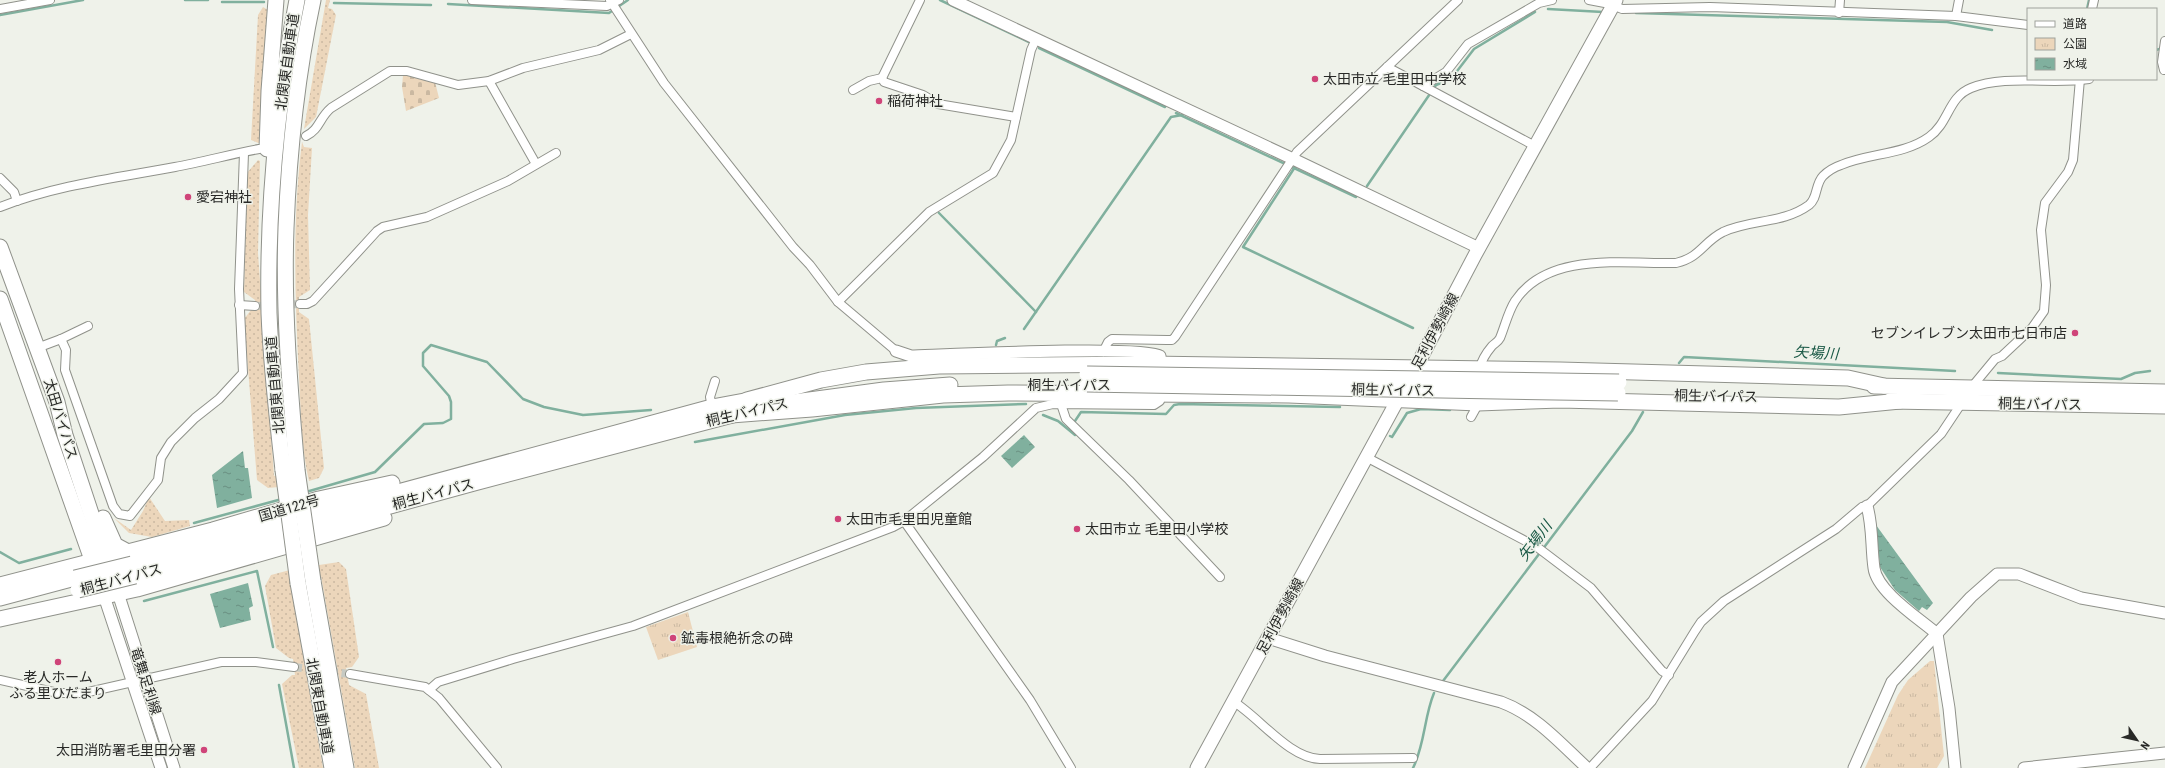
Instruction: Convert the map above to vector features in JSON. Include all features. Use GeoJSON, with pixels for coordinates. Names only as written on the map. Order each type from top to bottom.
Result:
{"type":"FeatureCollection","features":[{"type":"Feature","properties":{"kind":"highway"},"geometry":{"type":"LineString","coordinates":[[269,288],[264,218],[269,91],[276,0]]}},
{"type":"Feature","properties":{"kind":"highway","name":"北関東自動車道"},"geometry":{"type":"LineString","coordinates":[[297,0],[287,48],[274,177],[269,288],[273,374],[290,470],[332,768]]}},
{"type":"Feature","properties":{"kind":"highway","name":"北関東自動車道"},"geometry":{"type":"LineString","coordinates":[[290,470],[291,396],[286,280],[286,229],[292,139],[303,47],[313,0]]}},
{"type":"Feature","properties":{"kind":"highway"},"geometry":{"type":"LineString","coordinates":[[303,47],[318,0]]}},
{"type":"Feature","properties":{"kind":"highway","name":"太田バイパス"},"geometry":{"type":"LineString","coordinates":[[0,247],[57,402],[99,560]]}},
{"type":"Feature","properties":{"kind":"highway","name":"太田バイパス"},"geometry":{"type":"LineString","coordinates":[[0,299],[111,595]]}},
{"type":"Feature","properties":{"kind":"highway"},"geometry":{"type":"LineString","coordinates":[[747,400],[821,380],[866,372],[939,366],[1162,365],[1560,370],[1848,378],[1884,386]]}},
{"type":"Feature","properties":{"kind":"highway","name":"桐生バイパス"},"geometry":{"type":"LineString","coordinates":[[474,476],[712,408],[747,400],[816,388],[938,375],[1619,388],[1884,386],[2165,392]]}},
{"type":"Feature","properties":{"kind":"highway","name":"桐生バイパス"},"geometry":{"type":"LineString","coordinates":[[0,611],[132,564],[474,476],[731,415],[804,400],[911,387],[1086,379]]}},
{"type":"Feature","properties":{"kind":"highway","name":"桐生バイパス"},"geometry":{"type":"LineString","coordinates":[[1619,388],[1900,401],[2165,406]]}},
{"type":"Feature","properties":{"kind":"highway"},"geometry":{"type":"LineString","coordinates":[[731,415],[812,410],[943,395],[1103,393],[1289,395],[1478,403],[1560,400],[1839,407],[1900,401]]}},
{"type":"Feature","properties":{"kind":"highway"},"geometry":{"type":"LineString","coordinates":[[57,402],[72,432],[112,541],[132,564]]}},
{"type":"Feature","properties":{"kind":"highway","name":"国道122号"},"geometry":{"type":"LineString","coordinates":[[0,585],[99,560],[132,564],[351,491],[430,476],[474,476]]}},
{"type":"Feature","properties":{"kind":"highway"},"geometry":{"type":"LineString","coordinates":[[0,619],[111,595],[180,577],[423,506],[445,499],[474,476]]}},
{"type":"Feature","properties":{"kind":"highway","name":"北関東自動車道"},"geometry":{"type":"LineString","coordinates":[[306,582],[346,768]]}},
{"type":"Feature","properties":{"kind":"highway","name":"桐生バイパス"},"geometry":{"type":"LineString","coordinates":[[0,598],[77,584]]}},
{"type":"Feature","properties":{"kind":"main road","name":"足利伊勢崎線"},"geometry":{"type":"LineString","coordinates":[[1197,768],[1415,369],[1479,248],[1615,3]]}},
{"type":"Feature","properties":{"kind":"street"},"geometry":{"type":"LineString","coordinates":[[0,9],[50,0]]}},
{"type":"Feature","properties":{"kind":"street"},"geometry":{"type":"LineString","coordinates":[[429,690],[438,682],[513,659],[633,626],[904,521],[983,457],[1036,408],[1060,404],[1154,405],[1160,401],[1161,394],[1162,365],[1160,356],[1157,354],[1103,352],[910,356],[896,351],[838,302],[696,124],[631,34],[615,4],[606,6],[472,0]]}},
{"type":"Feature","properties":{"kind":"street"},"geometry":{"type":"LineString","coordinates":[[882,78],[920,0]]}},
{"type":"Feature","properties":{"kind":"street"},"geometry":{"type":"LineString","coordinates":[[953,0],[1291,163],[1479,248]]}},
{"type":"Feature","properties":{"kind":"street"},"geometry":{"type":"LineString","coordinates":[[1103,352],[1108,342],[1112,339],[1172,340],[1297,152],[1458,0]]}},
{"type":"Feature","properties":{"kind":"street"},"geometry":{"type":"LineString","coordinates":[[1429,90],[1446,72],[1468,44],[1539,3],[1552,0]]}},
{"type":"Feature","properties":{"kind":"street"},"geometry":{"type":"LineString","coordinates":[[1589,0],[1615,3],[1622,9],[1710,7],[1839,13],[1956,16],[2027,25]]}},
{"type":"Feature","properties":{"kind":"street"},"geometry":{"type":"LineString","coordinates":[[1839,13],[1840,0]]}},
{"type":"Feature","properties":{"kind":"street"},"geometry":{"type":"LineString","coordinates":[[1956,16],[1958,0]]}},
{"type":"Feature","properties":{"kind":"street"},"geometry":{"type":"LineString","coordinates":[[306,136],[315,131],[322,115],[331,108],[390,71],[408,71],[458,85],[489,82],[527,67],[599,50],[631,34]]}},
{"type":"Feature","properties":{"kind":"street"},"geometry":{"type":"LineString","coordinates":[[838,302],[929,212],[993,173],[1011,140],[1031,50],[1036,39]]}},
{"type":"Feature","properties":{"kind":"street"},"geometry":{"type":"LineString","coordinates":[[2162,70],[2165,41]]}},
{"type":"Feature","properties":{"kind":"street"},"geometry":{"type":"LineString","coordinates":[[1387,67],[1535,146]]}},
{"type":"Feature","properties":{"kind":"street"},"geometry":{"type":"LineString","coordinates":[[853,90],[869,81],[882,78]]}},
{"type":"Feature","properties":{"kind":"street"},"geometry":{"type":"LineString","coordinates":[[882,78],[884,82],[923,95],[938,104],[1016,117]]}},
{"type":"Feature","properties":{"kind":"street"},"geometry":{"type":"LineString","coordinates":[[1471,417],[1478,403],[1479,370],[1489,350],[1499,340],[1515,301],[1528,287],[1546,274],[1564,267],[1576,265],[1684,262],[1695,256],[1714,237],[1723,232],[1740,225],[1783,219],[1808,206],[1815,197],[1822,177],[1840,166],[1916,145],[1923,141],[1933,134],[1961,92],[1973,87],[1991,83],[2080,80],[2074,160],[2068,172],[2045,203],[2041,230],[2046,285],[2044,311],[2032,328],[2002,356],[1995,359],[1971,388],[1941,434],[1867,506],[1862,507],[1836,529],[1724,601],[1701,622],[1652,700],[1590,768]]}},
{"type":"Feature","properties":{"kind":"street"},"geometry":{"type":"LineString","coordinates":[[489,82],[536,164]]}},
{"type":"Feature","properties":{"kind":"street"},"geometry":{"type":"LineString","coordinates":[[0,207],[17,201],[107,178],[175,167],[259,149]]}},
{"type":"Feature","properties":{"kind":"street"},"geometry":{"type":"LineString","coordinates":[[61,339],[66,350],[65,370],[113,506],[119,514],[130,516],[158,480],[161,458],[171,442],[195,418],[219,399],[242,375],[243,370],[239,305],[240,223],[244,153]]}},
{"type":"Feature","properties":{"kind":"street"},"geometry":{"type":"LineString","coordinates":[[300,304],[307,304],[313,301],[377,231],[383,227],[427,217],[508,181],[556,153]]}},
{"type":"Feature","properties":{"kind":"street"},"geometry":{"type":"LineString","coordinates":[[0,178],[14,192],[17,201]]}},
{"type":"Feature","properties":{"kind":"street"},"geometry":{"type":"LineString","coordinates":[[239,305],[255,306]]}},
{"type":"Feature","properties":{"kind":"street"},"geometry":{"type":"LineString","coordinates":[[37,348],[61,339],[88,326]]}},
{"type":"Feature","properties":{"kind":"street"},"geometry":{"type":"LineString","coordinates":[[712,408],[710,397],[714,381]]}},
{"type":"Feature","properties":{"kind":"street"},"geometry":{"type":"LineString","coordinates":[[1060,404],[1066,419],[1129,480],[1220,577]]}},
{"type":"Feature","properties":{"kind":"street"},"geometry":{"type":"LineString","coordinates":[[1366,457],[1537,547],[1591,588],[1662,671],[1669,675]]}},
{"type":"Feature","properties":{"kind":"street"},"geometry":{"type":"LineString","coordinates":[[1867,506],[1871,519],[1874,570],[1880,582],[1894,600],[1937,634],[1949,708],[1955,768]]}},
{"type":"Feature","properties":{"kind":"street"},"geometry":{"type":"LineString","coordinates":[[904,521],[1030,700],[1071,768]]}},
{"type":"Feature","properties":{"kind":"street"},"geometry":{"type":"LineString","coordinates":[[1854,768],[1892,682],[1992,577],[2003,573],[2018,574],[2081,598],[2165,613]]}},
{"type":"Feature","properties":{"kind":"street","name":"竜舞足利線"},"geometry":{"type":"LineString","coordinates":[[111,595],[145,678],[174,768]]}},
{"type":"Feature","properties":{"kind":"street","name":"竜舞足利線"},"geometry":{"type":"LineString","coordinates":[[111,595],[132,681],[161,768]]}},
{"type":"Feature","properties":{"kind":"street"},"geometry":{"type":"LineString","coordinates":[[1268,638],[1325,656],[1501,702],[1520,709],[1536,720],[1587,768]]}},
{"type":"Feature","properties":{"kind":"street"},"geometry":{"type":"LineString","coordinates":[[0,680],[58,693],[84,693],[221,662],[256,662],[294,667]]}},
{"type":"Feature","properties":{"kind":"street"},"geometry":{"type":"LineString","coordinates":[[350,674],[416,684],[429,690],[497,768]]}},
{"type":"Feature","properties":{"kind":"street"},"geometry":{"type":"LineString","coordinates":[[1234,702],[1295,752],[1308,757],[1320,759],[1414,758]]}},
{"type":"Feature","properties":{"kind":"street"},"geometry":{"type":"LineString","coordinates":[[2024,768],[2165,752]]}},
{"type":"Feature","properties":{"kind":"green space"},"geometry":{"type":"Polygon","coordinates":[[[326,0],[330,0],[328,8],[332,9],[336,15],[316,117],[304,129],[326,0]]]}},
{"type":"Feature","properties":{"kind":"green space"},"geometry":{"type":"Polygon","coordinates":[[[263,7],[268,10],[261,144],[251,140],[258,15],[263,7]]]}},
{"type":"Feature","properties":{"kind":"green space"},"geometry":{"type":"Polygon","coordinates":[[[403,75],[435,82],[439,98],[406,111],[402,87],[403,75]]]}},
{"type":"Feature","properties":{"kind":"green space"},"geometry":{"type":"Polygon","coordinates":[[[302,142],[304,147],[312,148],[308,215],[310,290],[299,297],[299,312],[309,319],[324,468],[319,478],[309,481],[304,455],[302,430],[295,260],[297,201],[302,142]]]}},
{"type":"Feature","properties":{"kind":"green space"},"geometry":{"type":"Polygon","coordinates":[[[258,160],[260,161],[258,253],[274,476],[278,475],[279,487],[268,488],[257,480],[244,319],[251,310],[256,310],[255,300],[244,292],[247,173],[258,160]]]}},
{"type":"Feature","properties":{"kind":"green space"},"geometry":{"type":"Polygon","coordinates":[[[149,497],[165,521],[189,520],[190,526],[152,537],[129,533],[114,518],[131,530],[143,511],[149,497]]]}},
{"type":"Feature","properties":{"kind":"green space"},"geometry":{"type":"Polygon","coordinates":[[[339,562],[346,569],[359,657],[352,667],[346,668],[349,685],[366,694],[379,768],[355,768],[321,576],[319,576],[319,565],[339,562]]]}},
{"type":"Feature","properties":{"kind":"green space"},"geometry":{"type":"Polygon","coordinates":[[[290,570],[292,581],[290,582],[323,768],[299,768],[282,684],[292,675],[295,675],[293,659],[289,658],[276,648],[265,586],[271,575],[290,570]]]}},
{"type":"Feature","properties":{"kind":"green space"},"geometry":{"type":"Polygon","coordinates":[[[688,612],[697,647],[658,660],[646,627],[688,612]]]}},
{"type":"Feature","properties":{"kind":"green space"},"geometry":{"type":"Polygon","coordinates":[[[1930,661],[1934,661],[1944,756],[1937,768],[1865,768],[1898,695],[1908,680],[1930,661]]]}},
{"type":"Feature","properties":{"kind":"water"},"geometry":{"type":"Polygon","coordinates":[[[1024,435],[1035,447],[1012,468],[1001,456],[1024,435]]]}},
{"type":"Feature","properties":{"kind":"water"},"geometry":{"type":"Polygon","coordinates":[[[243,451],[245,468],[248,468],[252,498],[217,508],[212,475],[243,451]]]}},
{"type":"Feature","properties":{"kind":"water"},"geometry":{"type":"Polygon","coordinates":[[[1876,525],[1933,603],[1927,610],[1922,607],[1919,611],[1895,590],[1880,567],[1876,525]]]}},
{"type":"Feature","properties":{"kind":"water"},"geometry":{"type":"Polygon","coordinates":[[[248,583],[253,606],[249,608],[251,620],[220,628],[210,594],[248,583]]]}},
{"type":"Feature","properties":{"kind":"waterway"},"geometry":{"type":"LineString","coordinates":[[0,15],[83,0]]}},
{"type":"Feature","properties":{"kind":"waterway"},"geometry":{"type":"LineString","coordinates":[[185,0],[208,0]]}},
{"type":"Feature","properties":{"kind":"waterway"},"geometry":{"type":"LineString","coordinates":[[448,4],[609,13],[628,0]]}},
{"type":"Feature","properties":{"kind":"waterway"},"geometry":{"type":"LineString","coordinates":[[940,0],[1029,42]]}},
{"type":"Feature","properties":{"kind":"waterway"},"geometry":{"type":"LineString","coordinates":[[2087,8],[2089,0]]}},
{"type":"Feature","properties":{"kind":"waterway"},"geometry":{"type":"LineString","coordinates":[[222,2],[264,2]]}},
{"type":"Feature","properties":{"kind":"waterway"},"geometry":{"type":"LineString","coordinates":[[334,3],[431,5]]}},
{"type":"Feature","properties":{"kind":"waterway"},"geometry":{"type":"LineString","coordinates":[[1548,9],[1603,12]]}},
{"type":"Feature","properties":{"kind":"waterway"},"geometry":{"type":"LineString","coordinates":[[1367,186],[1436,85],[1451,79],[1474,49],[1535,12]]}},
{"type":"Feature","properties":{"kind":"waterway"},"geometry":{"type":"LineString","coordinates":[[1636,13],[1947,22],[1992,30]]}},
{"type":"Feature","properties":{"kind":"waterway"},"geometry":{"type":"LineString","coordinates":[[1039,48],[1165,107]]}},
{"type":"Feature","properties":{"kind":"waterway"},"geometry":{"type":"LineString","coordinates":[[2157,50],[2163,48]]}},
{"type":"Feature","properties":{"kind":"waterway"},"geometry":{"type":"LineString","coordinates":[[1176,113],[1356,197]]}},
{"type":"Feature","properties":{"kind":"waterway"},"geometry":{"type":"LineString","coordinates":[[1024,329],[1171,117],[1182,115]]}},
{"type":"Feature","properties":{"kind":"waterway"},"geometry":{"type":"LineString","coordinates":[[1295,167],[1243,247],[1413,328]]}},
{"type":"Feature","properties":{"kind":"waterway"},"geometry":{"type":"LineString","coordinates":[[939,213],[1036,312]]}},
{"type":"Feature","properties":{"kind":"waterway"},"geometry":{"type":"LineString","coordinates":[[996,345],[997,341],[1005,338]]}},
{"type":"Feature","properties":{"kind":"waterway"},"geometry":{"type":"LineString","coordinates":[[306,492],[375,472],[424,424],[443,423],[451,419],[451,402],[449,396],[423,366],[423,353],[431,345],[487,362],[523,399],[544,407],[583,415],[651,410]]}},
{"type":"Feature","properties":{"kind":"waterway","name":"矢場川"},"geometry":{"type":"LineString","coordinates":[[1679,363],[1684,357],[1955,371]]}},
{"type":"Feature","properties":{"kind":"waterway","name":"矢場川"},"geometry":{"type":"LineString","coordinates":[[1998,373],[2121,379],[2135,373],[2150,371]]}},
{"type":"Feature","properties":{"kind":"waterway"},"geometry":{"type":"LineString","coordinates":[[695,442],[845,415],[916,408],[1026,404]]}},
{"type":"Feature","properties":{"kind":"waterway"},"geometry":{"type":"LineString","coordinates":[[1075,421],[1081,412],[1166,414],[1174,405],[1180,404],[1340,407]]}},
{"type":"Feature","properties":{"kind":"waterway"},"geometry":{"type":"LineString","coordinates":[[1390,436],[1392,437],[1407,413],[1421,409],[1450,410]]}},
{"type":"Feature","properties":{"kind":"waterway","name":"矢場川"},"geometry":{"type":"LineString","coordinates":[[1443,681],[1632,431],[1643,412]]}},
{"type":"Feature","properties":{"kind":"waterway"},"geometry":{"type":"LineString","coordinates":[[1043,415],[1058,421],[1075,435]]}},
{"type":"Feature","properties":{"kind":"waterway"},"geometry":{"type":"LineString","coordinates":[[194,523],[282,499]]}},
{"type":"Feature","properties":{"kind":"waterway"},"geometry":{"type":"LineString","coordinates":[[0,552],[19,563],[71,549]]}},
{"type":"Feature","properties":{"kind":"waterway"},"geometry":{"type":"LineString","coordinates":[[144,601],[257,571],[273,647]]}},
{"type":"Feature","properties":{"kind":"waterway"},"geometry":{"type":"LineString","coordinates":[[279,685],[294,768]]}},
{"type":"Feature","properties":{"kind":"waterway","name":"矢場川"},"geometry":{"type":"LineString","coordinates":[[1413,768],[1420,750],[1428,711],[1434,693]]}},
{"type":"Feature","properties":{"kind":"tunnel"},"geometry":{"type":"LineString","coordinates":[[255,306],[300,304]]}},
{"type":"Feature","properties":{"kind":"tunnel"},"geometry":{"type":"LineString","coordinates":[[294,667],[350,674]]}},
{"type":"Feature","properties":{"kind":"place","name":"太田市立 毛里田中学校"},"geometry":{"type":"Point","coordinates":[1315,79]}},
{"type":"Feature","properties":{"kind":"place","name":"稲荷神社"},"geometry":{"type":"Point","coordinates":[879,101]}},
{"type":"Feature","properties":{"kind":"place","name":"愛宕神社"},"geometry":{"type":"Point","coordinates":[188,197]}},
{"type":"Feature","properties":{"kind":"place","name":"セブンイレブン太田市七日市店"},"geometry":{"type":"Point","coordinates":[2075,333]}},
{"type":"Feature","properties":{"kind":"place","name":"太田市毛里田児童館"},"geometry":{"type":"Point","coordinates":[838,519]}},
{"type":"Feature","properties":{"kind":"place","name":"太田市立 毛里田小学校"},"geometry":{"type":"Point","coordinates":[1077,529]}},
{"type":"Feature","properties":{"kind":"place","name":"鉱毒根絶祈念の碑"},"geometry":{"type":"Point","coordinates":[673,638]}},
{"type":"Feature","properties":{"kind":"place","name":"老人ホーム ふる里ひだまり"},"geometry":{"type":"Point","coordinates":[58,662]}},
{"type":"Feature","properties":{"kind":"place","name":"太田消防署毛里田分署"},"geometry":{"type":"Point","coordinates":[204,750]}}]}
